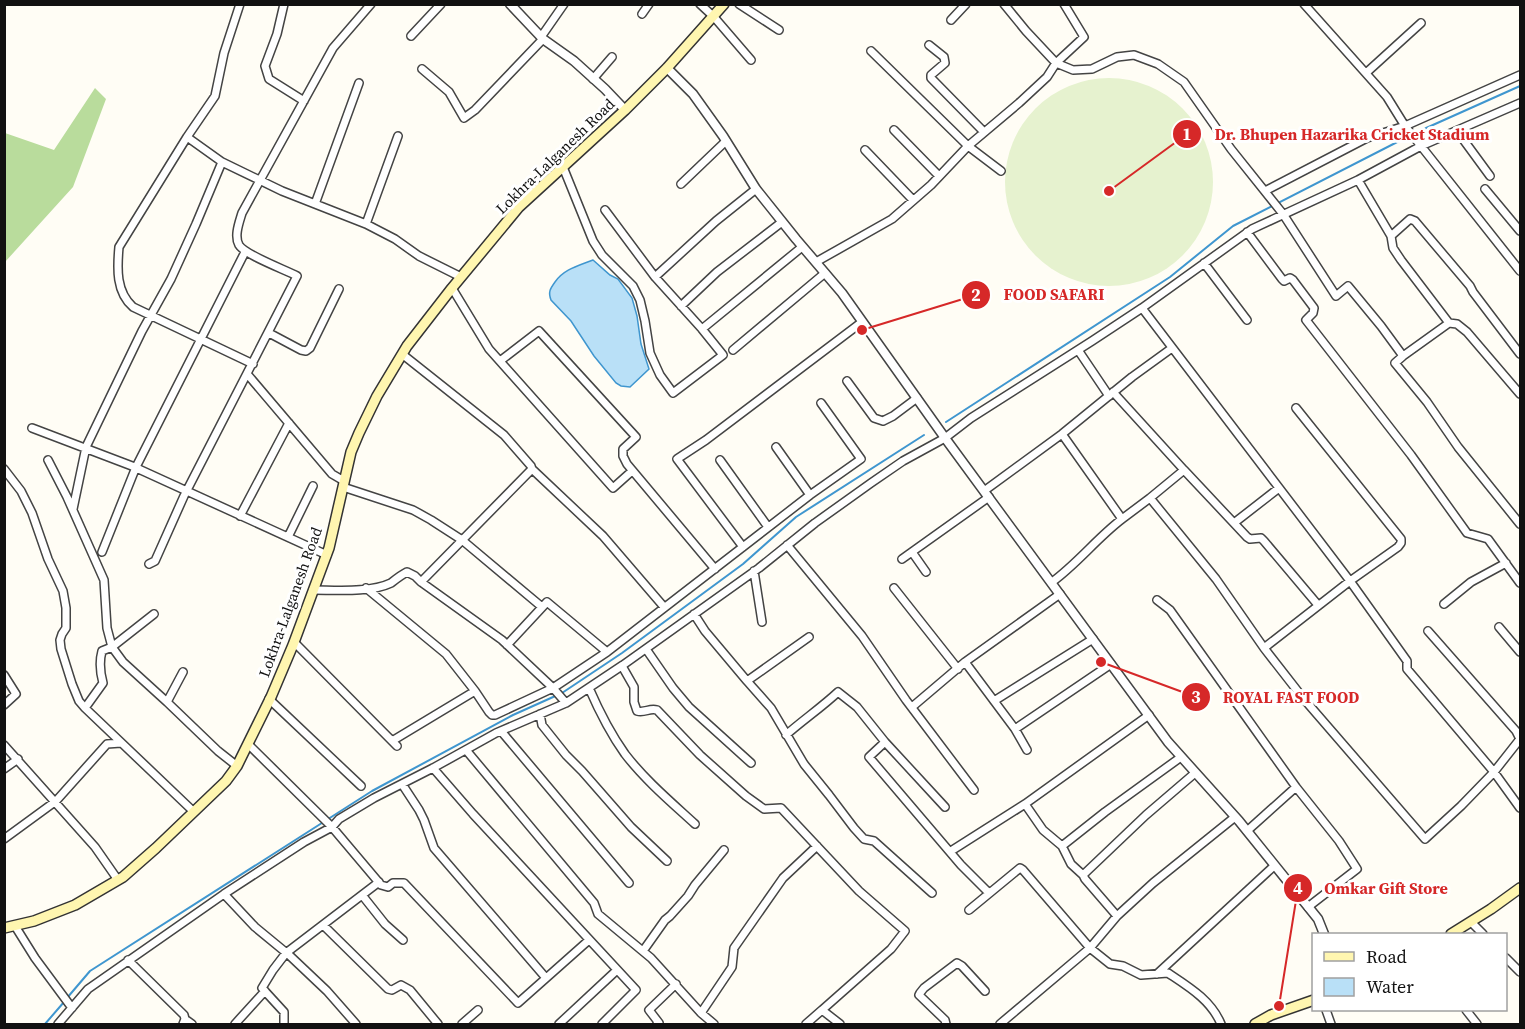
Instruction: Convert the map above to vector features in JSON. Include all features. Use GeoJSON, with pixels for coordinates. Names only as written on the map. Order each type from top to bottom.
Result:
{"type":"FeatureCollection","features":[{"type":"Feature","properties":{"kind":"main road","name":"Lokhra-Lalganesh Road"},"geometry":{"type":"LineString","coordinates":[[4,928],[34,921],[75,905],[118,880],[226,782],[237,766],[269,699],[294,642],[327,555],[351,452],[377,396],[402,354],[452,288],[519,207],[625,110],[667,68],[724,4]]}},
{"type":"Feature","properties":{"kind":"main road"},"geometry":{"type":"LineString","coordinates":[[1453,933],[1521,888]]}},
{"type":"Feature","properties":{"kind":"main road"},"geometry":{"type":"LineString","coordinates":[[1255,1024],[1271,1014],[1312,1001]]}},
{"type":"Feature","properties":{"kind":"street"},"geometry":{"type":"LineString","coordinates":[[240,4],[224,52],[215,96],[119,248],[117,267],[119,284],[128,303],[253,364]]}},
{"type":"Feature","properties":{"kind":"street"},"geometry":{"type":"LineString","coordinates":[[284,4],[277,34],[265,66],[269,79],[304,101]]}},
{"type":"Feature","properties":{"kind":"street"},"geometry":{"type":"LineString","coordinates":[[149,564],[155,561],[187,491],[297,276],[245,252],[238,244],[237,232],[242,213],[333,48],[371,4]]}},
{"type":"Feature","properties":{"kind":"street"},"geometry":{"type":"LineString","coordinates":[[411,36],[441,4]]}},
{"type":"Feature","properties":{"kind":"street"},"geometry":{"type":"LineString","coordinates":[[510,4],[542,38],[573,61],[625,110]]}},
{"type":"Feature","properties":{"kind":"street"},"geometry":{"type":"LineString","coordinates":[[422,69],[449,92],[464,118],[475,110],[542,38],[564,4]]}},
{"type":"Feature","properties":{"kind":"street"},"geometry":{"type":"LineString","coordinates":[[642,14],[649,4]]}},
{"type":"Feature","properties":{"kind":"street"},"geometry":{"type":"LineString","coordinates":[[700,4],[751,60]]}},
{"type":"Feature","properties":{"kind":"street"},"geometry":{"type":"LineString","coordinates":[[740,4],[779,30]]}},
{"type":"Feature","properties":{"kind":"street"},"geometry":{"type":"LineString","coordinates":[[951,20],[966,4]]}},
{"type":"Feature","properties":{"kind":"street"},"geometry":{"type":"LineString","coordinates":[[1004,4],[1056,63],[1073,70],[1092,69],[1117,57],[1134,55],[1158,64],[1184,82],[1232,149],[1283,213],[1336,296],[1348,286],[1403,356]]}},
{"type":"Feature","properties":{"kind":"street"},"geometry":{"type":"LineString","coordinates":[[816,262],[890,220],[939,176],[968,146],[1047,77],[1056,63],[1084,37],[1064,4]]}},
{"type":"Feature","properties":{"kind":"street"},"geometry":{"type":"LineString","coordinates":[[1304,4],[1387,97],[1420,146],[1521,271]]}},
{"type":"Feature","properties":{"kind":"street"},"geometry":{"type":"LineString","coordinates":[[1366,73],[1421,23]]}},
{"type":"Feature","properties":{"kind":"street"},"geometry":{"type":"LineString","coordinates":[[929,45],[945,60],[945,63],[931,75],[931,78],[984,132]]}},
{"type":"Feature","properties":{"kind":"street"},"geometry":{"type":"LineString","coordinates":[[871,51],[968,146],[1001,171]]}},
{"type":"Feature","properties":{"kind":"street"},"geometry":{"type":"LineString","coordinates":[[593,79],[612,57]]}},
{"type":"Feature","properties":{"kind":"street"},"geometry":{"type":"LineString","coordinates":[[667,68],[693,94],[756,189],[842,293],[945,438],[1168,742],[1247,831],[1318,919],[1324,933]]}},
{"type":"Feature","properties":{"kind":"street"},"geometry":{"type":"LineString","coordinates":[[1265,191],[1367,138],[1405,126],[1521,75]]}},
{"type":"Feature","properties":{"kind":"street"},"geometry":{"type":"LineString","coordinates":[[315,204],[359,83]]}},
{"type":"Feature","properties":{"kind":"street"},"geometry":{"type":"LineString","coordinates":[[58,1024],[88,989],[224,894],[374,798],[501,731],[540,714],[589,688],[754,572],[871,483],[903,461],[945,438],[971,418],[1142,308],[1247,232],[1283,213],[1358,180],[1420,146],[1520,105]]}},
{"type":"Feature","properties":{"kind":"street"},"geometry":{"type":"LineString","coordinates":[[894,130],[939,176]]}},
{"type":"Feature","properties":{"kind":"street"},"geometry":{"type":"LineString","coordinates":[[1457,131],[1490,176]]}},
{"type":"Feature","properties":{"kind":"street"},"geometry":{"type":"LineString","coordinates":[[366,224],[398,136]]}},
{"type":"Feature","properties":{"kind":"street"},"geometry":{"type":"LineString","coordinates":[[187,137],[222,162],[366,224],[395,239],[419,256],[461,277]]}},
{"type":"Feature","properties":{"kind":"street"},"geometry":{"type":"LineString","coordinates":[[681,184],[726,141]]}},
{"type":"Feature","properties":{"kind":"street"},"geometry":{"type":"LineString","coordinates":[[865,150],[913,200]]}},
{"type":"Feature","properties":{"kind":"street"},"geometry":{"type":"LineString","coordinates":[[73,509],[86,447],[142,331],[175,270],[222,162]]}},
{"type":"Feature","properties":{"kind":"street"},"geometry":{"type":"LineString","coordinates":[[563,167],[593,242],[602,255],[633,286],[640,300],[650,353],[660,375],[673,393],[723,355],[702,328],[655,277],[605,210]]}},
{"type":"Feature","properties":{"kind":"street"},"geometry":{"type":"LineString","coordinates":[[1358,180],[1391,236],[1393,248],[1449,323]]}},
{"type":"Feature","properties":{"kind":"street"},"geometry":{"type":"LineString","coordinates":[[655,277],[716,221],[756,189]]}},
{"type":"Feature","properties":{"kind":"street"},"geometry":{"type":"LineString","coordinates":[[1485,189],[1521,231]]}},
{"type":"Feature","properties":{"kind":"street"},"geometry":{"type":"LineString","coordinates":[[1391,236],[1410,219],[1415,221],[1470,286],[1521,354]]}},
{"type":"Feature","properties":{"kind":"street"},"geometry":{"type":"LineString","coordinates":[[681,306],[717,272],[782,222]]}},
{"type":"Feature","properties":{"kind":"street"},"geometry":{"type":"LineString","coordinates":[[1247,232],[1282,279],[1293,280],[1314,308],[1306,320],[1405,447],[1467,533],[1488,539],[1521,583]]}},
{"type":"Feature","properties":{"kind":"street"},"geometry":{"type":"LineString","coordinates":[[702,328],[802,247]]}},
{"type":"Feature","properties":{"kind":"street"},"geometry":{"type":"LineString","coordinates":[[102,552],[136,467],[245,252]]}},
{"type":"Feature","properties":{"kind":"street"},"geometry":{"type":"LineString","coordinates":[[1204,263],[1247,320]]}},
{"type":"Feature","properties":{"kind":"street"},"geometry":{"type":"LineString","coordinates":[[733,350],[825,273]]}},
{"type":"Feature","properties":{"kind":"street"},"geometry":{"type":"LineString","coordinates":[[452,288],[489,349],[614,488],[632,471]]}},
{"type":"Feature","properties":{"kind":"street"},"geometry":{"type":"LineString","coordinates":[[269,333],[306,351],[310,348],[339,289]]}},
{"type":"Feature","properties":{"kind":"street"},"geometry":{"type":"LineString","coordinates":[[1142,308],[1350,581],[1407,661],[1407,669],[1494,772],[1521,808]]}},
{"type":"Feature","properties":{"kind":"street"},"geometry":{"type":"LineString","coordinates":[[743,547],[676,459],[706,440],[862,322]]}},
{"type":"Feature","properties":{"kind":"street"},"geometry":{"type":"LineString","coordinates":[[1521,394],[1467,332],[1456,324],[1449,323],[1395,363],[1427,402],[1458,447],[1521,524]]}},
{"type":"Feature","properties":{"kind":"street"},"geometry":{"type":"LineString","coordinates":[[500,361],[539,331],[636,437],[623,449],[623,456],[632,471],[715,569]]}},
{"type":"Feature","properties":{"kind":"street"},"geometry":{"type":"LineString","coordinates":[[902,560],[1132,377],[1173,348]]}},
{"type":"Feature","properties":{"kind":"street"},"geometry":{"type":"LineString","coordinates":[[1078,350],[1111,394],[1247,537],[1261,538],[1264,541],[1318,605]]}},
{"type":"Feature","properties":{"kind":"street"},"geometry":{"type":"LineString","coordinates":[[402,354],[504,435],[532,469],[603,536],[664,607]]}},
{"type":"Feature","properties":{"kind":"street"},"geometry":{"type":"LineString","coordinates":[[248,375],[343,484],[412,510],[431,520],[462,540],[542,607]]}},
{"type":"Feature","properties":{"kind":"street"},"geometry":{"type":"LineString","coordinates":[[847,381],[874,418],[883,421],[917,398]]}},
{"type":"Feature","properties":{"kind":"street"},"geometry":{"type":"LineString","coordinates":[[366,588],[446,654],[492,715],[554,689],[607,652],[810,495],[861,459],[821,403]]}},
{"type":"Feature","properties":{"kind":"street"},"geometry":{"type":"LineString","coordinates":[[1264,648],[1401,543],[1401,539],[1296,408]]}},
{"type":"Feature","properties":{"kind":"street"},"geometry":{"type":"LineString","coordinates":[[240,516],[289,423]]}},
{"type":"Feature","properties":{"kind":"street"},"geometry":{"type":"LineString","coordinates":[[32,429],[136,467],[327,555]]}},
{"type":"Feature","properties":{"kind":"street"},"geometry":{"type":"LineString","coordinates":[[1062,434],[1122,519]]}},
{"type":"Feature","properties":{"kind":"street"},"geometry":{"type":"LineString","coordinates":[[776,447],[810,495]]}},
{"type":"Feature","properties":{"kind":"street"},"geometry":{"type":"LineString","coordinates":[[48,460],[73,509],[104,580],[107,628],[112,647],[123,662],[168,702],[218,752],[237,766]]}},
{"type":"Feature","properties":{"kind":"street"},"geometry":{"type":"LineString","coordinates":[[720,460],[768,527]]}},
{"type":"Feature","properties":{"kind":"street"},"geometry":{"type":"LineString","coordinates":[[4,469],[21,490],[63,591],[66,628],[60,640],[79,701],[194,812]]}},
{"type":"Feature","properties":{"kind":"street"},"geometry":{"type":"LineString","coordinates":[[421,582],[532,469]]}},
{"type":"Feature","properties":{"kind":"street"},"geometry":{"type":"LineString","coordinates":[[1052,582],[1072,566],[1101,536],[1184,470]]}},
{"type":"Feature","properties":{"kind":"street"},"geometry":{"type":"LineString","coordinates":[[288,537],[313,486]]}},
{"type":"Feature","properties":{"kind":"street"},"geometry":{"type":"LineString","coordinates":[[1234,523],[1279,488]]}},
{"type":"Feature","properties":{"kind":"street"},"geometry":{"type":"LineString","coordinates":[[1150,498],[1216,579],[1264,648],[1303,698],[1425,839],[1494,772],[1520,739],[1519,735],[1428,631]]}},
{"type":"Feature","properties":{"kind":"street"},"geometry":{"type":"LineString","coordinates":[[787,545],[862,636],[974,790]]}},
{"type":"Feature","properties":{"kind":"street"},"geometry":{"type":"LineString","coordinates":[[912,552],[926,572]]}},
{"type":"Feature","properties":{"kind":"street"},"geometry":{"type":"LineString","coordinates":[[1444,604],[1471,582],[1506,563]]}},
{"type":"Feature","properties":{"kind":"street"},"geometry":{"type":"LineString","coordinates":[[313,590],[380,586],[392,582],[407,572],[507,645],[564,701]]}},
{"type":"Feature","properties":{"kind":"street"},"geometry":{"type":"LineString","coordinates":[[754,572],[762,622]]}},
{"type":"Feature","properties":{"kind":"street"},"geometry":{"type":"LineString","coordinates":[[894,588],[958,669]]}},
{"type":"Feature","properties":{"kind":"street"},"geometry":{"type":"LineString","coordinates":[[912,707],[964,662],[1060,594]]}},
{"type":"Feature","properties":{"kind":"street"},"geometry":{"type":"LineString","coordinates":[[1157,600],[1170,610],[1357,869],[1308,907]]}},
{"type":"Feature","properties":{"kind":"street"},"geometry":{"type":"LineString","coordinates":[[507,645],[547,602],[607,652]]}},
{"type":"Feature","properties":{"kind":"street"},"geometry":{"type":"LineString","coordinates":[[85,708],[103,682],[100,673],[102,651],[112,647],[154,614]]}},
{"type":"Feature","properties":{"kind":"street"},"geometry":{"type":"LineString","coordinates":[[694,614],[705,631],[771,708],[804,764],[854,828],[864,839],[874,841],[932,893]]}},
{"type":"Feature","properties":{"kind":"street"},"geometry":{"type":"LineString","coordinates":[[1499,627],[1521,652]]}},
{"type":"Feature","properties":{"kind":"street"},"geometry":{"type":"LineString","coordinates":[[747,681],[809,637]]}},
{"type":"Feature","properties":{"kind":"street"},"geometry":{"type":"LineString","coordinates":[[994,701],[1093,639]]}},
{"type":"Feature","properties":{"kind":"street"},"geometry":{"type":"LineString","coordinates":[[294,642],[395,743],[476,691]]}},
{"type":"Feature","properties":{"kind":"street"},"geometry":{"type":"LineString","coordinates":[[646,649],[689,707],[750,763]]}},
{"type":"Feature","properties":{"kind":"street"},"geometry":{"type":"LineString","coordinates":[[964,662],[1015,729],[1027,750]]}},
{"type":"Feature","properties":{"kind":"street"},"geometry":{"type":"LineString","coordinates":[[1015,729],[1111,664]]}},
{"type":"Feature","properties":{"kind":"street"},"geometry":{"type":"LineString","coordinates":[[622,666],[634,687],[634,702],[637,711],[657,710],[700,755],[746,796],[764,809],[781,808],[859,891],[905,931],[891,949],[806,1024]]}},
{"type":"Feature","properties":{"kind":"street"},"geometry":{"type":"LineString","coordinates":[[168,702],[183,672]]}},
{"type":"Feature","properties":{"kind":"street"},"geometry":{"type":"LineString","coordinates":[[4,675],[16,694],[4,705]]}},
{"type":"Feature","properties":{"kind":"street"},"geometry":{"type":"LineString","coordinates":[[589,688],[607,726],[625,753],[658,790],[694,824]]}},
{"type":"Feature","properties":{"kind":"street"},"geometry":{"type":"LineString","coordinates":[[786,735],[838,692],[857,707],[885,742],[945,807]]}},
{"type":"Feature","properties":{"kind":"street"},"geometry":{"type":"LineString","coordinates":[[269,699],[361,786]]}},
{"type":"Feature","properties":{"kind":"street"},"geometry":{"type":"LineString","coordinates":[[540,714],[542,725],[566,755],[631,827],[667,861]]}},
{"type":"Feature","properties":{"kind":"street"},"geometry":{"type":"LineString","coordinates":[[951,851],[1025,804],[1149,715]]}},
{"type":"Feature","properties":{"kind":"street"},"geometry":{"type":"LineString","coordinates":[[501,731],[629,883]]}},
{"type":"Feature","properties":{"kind":"street"},"geometry":{"type":"LineString","coordinates":[[885,742],[869,757],[989,893]]}},
{"type":"Feature","properties":{"kind":"street"},"geometry":{"type":"LineString","coordinates":[[4,839],[56,801],[107,744],[121,743]]}},
{"type":"Feature","properties":{"kind":"street"},"geometry":{"type":"LineString","coordinates":[[248,744],[331,825],[381,885],[388,887],[393,883],[404,883],[518,1003],[589,940]]}},
{"type":"Feature","properties":{"kind":"street"},"geometry":{"type":"LineString","coordinates":[[4,745],[95,847],[118,880]]}},
{"type":"Feature","properties":{"kind":"street"},"geometry":{"type":"LineString","coordinates":[[466,750],[594,903],[598,914],[643,951],[714,1024]]}},
{"type":"Feature","properties":{"kind":"street"},"geometry":{"type":"LineString","coordinates":[[1062,846],[1181,757]]}},
{"type":"Feature","properties":{"kind":"street"},"geometry":{"type":"LineString","coordinates":[[4,769],[18,759]]}},
{"type":"Feature","properties":{"kind":"street"},"geometry":{"type":"LineString","coordinates":[[433,768],[636,990],[602,1024]]}},
{"type":"Feature","properties":{"kind":"street"},"geometry":{"type":"LineString","coordinates":[[1083,875],[1146,815],[1195,773]]}},
{"type":"Feature","properties":{"kind":"street"},"geometry":{"type":"LineString","coordinates":[[402,784],[419,810],[434,848],[546,978]]}},
{"type":"Feature","properties":{"kind":"street"},"geometry":{"type":"LineString","coordinates":[[1247,831],[1296,787]]}},
{"type":"Feature","properties":{"kind":"street"},"geometry":{"type":"LineString","coordinates":[[1025,804],[1043,830],[1062,846],[1071,864],[1117,916]]}},
{"type":"Feature","properties":{"kind":"street"},"geometry":{"type":"LineString","coordinates":[[1000,1024],[1090,948],[1117,916],[1153,883],[1235,817]]}},
{"type":"Feature","properties":{"kind":"street"},"geometry":{"type":"LineString","coordinates":[[701,1012],[732,967],[734,948],[740,939],[783,878],[817,846]]}},
{"type":"Feature","properties":{"kind":"street"},"geometry":{"type":"LineString","coordinates":[[643,951],[664,921],[688,896],[724,850]]}},
{"type":"Feature","properties":{"kind":"street"},"geometry":{"type":"LineString","coordinates":[[1157,974],[1274,866]]}},
{"type":"Feature","properties":{"kind":"street"},"geometry":{"type":"LineString","coordinates":[[969,910],[1020,868],[1090,948],[1110,964],[1123,966],[1141,975],[1168,972],[1199,994],[1217,1015],[1221,1024]]}},
{"type":"Feature","properties":{"kind":"street"},"geometry":{"type":"LineString","coordinates":[[284,1024],[284,1012],[262,988],[273,970],[286,952],[379,882]]}},
{"type":"Feature","properties":{"kind":"street"},"geometry":{"type":"LineString","coordinates":[[224,894],[255,927],[286,952],[327,991],[356,1024]]}},
{"type":"Feature","properties":{"kind":"street"},"geometry":{"type":"LineString","coordinates":[[362,895],[385,924],[403,940]]}},
{"type":"Feature","properties":{"kind":"street"},"geometry":{"type":"LineString","coordinates":[[1472,922],[1482,933]]}},
{"type":"Feature","properties":{"kind":"street"},"geometry":{"type":"LineString","coordinates":[[323,925],[388,989],[392,990],[401,985],[410,990],[438,1024]]}},
{"type":"Feature","properties":{"kind":"street"},"geometry":{"type":"LineString","coordinates":[[15,926],[35,958],[72,1008]]}},
{"type":"Feature","properties":{"kind":"street"},"geometry":{"type":"LineString","coordinates":[[1507,959],[1521,972]]}},
{"type":"Feature","properties":{"kind":"street"},"geometry":{"type":"LineString","coordinates":[[128,960],[184,1016],[184,1022],[192,1024]]}},
{"type":"Feature","properties":{"kind":"street"},"geometry":{"type":"LineString","coordinates":[[946,1024],[945,1020],[919,995],[924,988],[957,963],[985,991]]}},
{"type":"Feature","properties":{"kind":"street"},"geometry":{"type":"LineString","coordinates":[[559,1024],[617,970]]}},
{"type":"Feature","properties":{"kind":"street"},"geometry":{"type":"LineString","coordinates":[[657,1024],[659,1023],[649,1010],[676,984]]}},
{"type":"Feature","properties":{"kind":"street"},"geometry":{"type":"LineString","coordinates":[[235,1024],[265,991]]}},
{"type":"Feature","properties":{"kind":"street"},"geometry":{"type":"LineString","coordinates":[[462,1024],[478,1010]]}},
{"type":"Feature","properties":{"kind":"street"},"geometry":{"type":"LineString","coordinates":[[822,1010],[840,1024]]}},
{"type":"Feature","properties":{"kind":"street"},"geometry":{"type":"LineString","coordinates":[[1467,1011],[1477,1024]]}},
{"type":"Feature","properties":{"kind":"green space"},"geometry":{"type":"Polygon","coordinates":[[[1109,78],[1129,80],[1149,86],[1175,102],[1189,116],[1205,142],[1211,162],[1213,182],[1211,202],[1205,222],[1189,248],[1175,262],[1149,278],[1129,284],[1109,286],[1089,284],[1069,278],[1043,262],[1029,248],[1013,222],[1007,202],[1005,182],[1007,162],[1013,142],[1029,116],[1043,102],[1069,86],[1089,80],[1109,78]]]}},
{"type":"Feature","properties":{"kind":"green space"},"geometry":{"type":"Polygon","coordinates":[[[95,88],[106,99],[73,187],[5,262],[5,133],[54,150],[95,88]]]}},
{"type":"Feature","properties":{"kind":"water"},"geometry":{"type":"Polygon","coordinates":[[[593,260],[618,279],[632,298],[641,344],[649,369],[630,387],[616,383],[594,356],[571,321],[550,297],[551,289],[563,274],[593,260]]]}},
{"type":"Feature","properties":{"kind":"waterway"},"geometry":{"type":"LineString","coordinates":[[1415,133],[1520,86]]}},
{"type":"Feature","properties":{"kind":"waterway"},"geometry":{"type":"LineString","coordinates":[[946,422],[1170,277],[1233,226],[1409,136]]}},
{"type":"Feature","properties":{"kind":"waterway"},"geometry":{"type":"LineString","coordinates":[[67,998],[90,971],[372,791],[513,715],[562,693],[622,653],[743,564],[796,517],[924,435]]}},
{"type":"Feature","properties":{"kind":"waterway"},"geometry":{"type":"LineString","coordinates":[[45,1024],[64,1002]]}},
{"type":"Feature","properties":{"kind":"place","name":"Dr. Bhupen Hazarika Cricket Stadium"},"geometry":{"type":"Point","coordinates":[1109,191]}},
{"type":"Feature","properties":{"kind":"place","name":"FOOD SAFARI"},"geometry":{"type":"Point","coordinates":[862,330]}},
{"type":"Feature","properties":{"kind":"place","name":"ROYAL FAST FOOD"},"geometry":{"type":"Point","coordinates":[1101,662]}},
{"type":"Feature","properties":{"kind":"place","name":"Omkar Gift Store"},"geometry":{"type":"Point","coordinates":[1279,1006]}}]}
